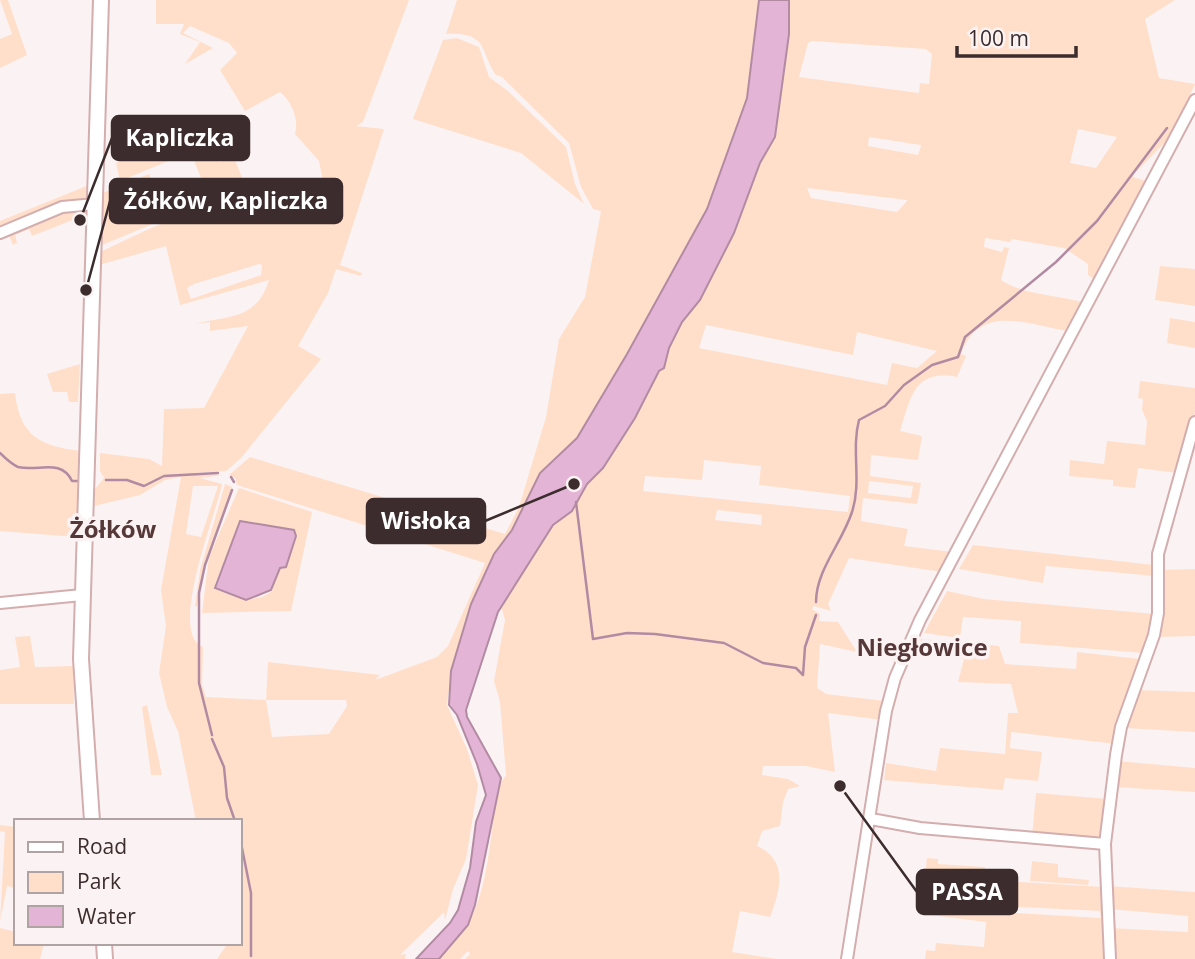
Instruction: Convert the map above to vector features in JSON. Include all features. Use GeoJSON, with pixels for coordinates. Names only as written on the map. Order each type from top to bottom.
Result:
{"type":"FeatureCollection","features":[{"type":"Feature","properties":{"kind":"main road"},"geometry":{"type":"LineString","coordinates":[[92,819],[82,709],[82,595],[101,0]]}},
{"type":"Feature","properties":{"kind":"street"},"geometry":{"type":"LineString","coordinates":[[847,959],[886,711],[909,643],[1195,100]]}},
{"type":"Feature","properties":{"kind":"street"},"geometry":{"type":"LineString","coordinates":[[0,233],[62,207],[95,204]]}},
{"type":"Feature","properties":{"kind":"street"},"geometry":{"type":"LineString","coordinates":[[1110,959],[1105,844],[1121,727],[1154,635],[1158,613],[1158,554],[1195,422]]}},
{"type":"Feature","properties":{"kind":"street"},"geometry":{"type":"LineString","coordinates":[[0,603],[82,595]]}},
{"type":"Feature","properties":{"kind":"street"},"geometry":{"type":"LineString","coordinates":[[871,819],[920,828],[1105,844]]}},
{"type":"Feature","properties":{"kind":"green space"},"geometry":{"type":"Polygon","coordinates":[[[0,0],[8,0],[27,55],[0,68],[0,39],[12,34],[0,0]]]}},
{"type":"Feature","properties":{"kind":"green space"},"geometry":{"type":"Polygon","coordinates":[[[156,0],[409,0],[363,122],[356,126],[384,129],[340,265],[362,273],[361,276],[336,269],[328,293],[298,346],[321,359],[241,458],[226,471],[194,473],[223,475],[200,478],[222,484],[192,597],[190,620],[193,637],[203,647],[202,685],[206,697],[266,700],[268,662],[380,675],[375,680],[437,657],[448,646],[485,563],[237,485],[235,478],[229,475],[250,457],[505,534],[519,507],[546,417],[559,339],[585,297],[601,211],[593,209],[581,187],[569,143],[502,77],[496,75],[476,40],[460,34],[446,34],[457,0],[759,0],[747,98],[707,209],[577,438],[540,473],[512,530],[494,554],[471,604],[451,671],[447,705],[467,749],[478,785],[466,859],[453,889],[445,920],[444,912],[400,955],[406,954],[405,959],[217,959],[227,945],[242,945],[242,819],[196,819],[178,731],[167,707],[159,673],[166,626],[161,590],[181,477],[165,480],[140,495],[94,506],[95,489],[104,478],[100,471],[100,453],[149,459],[162,466],[164,409],[204,408],[248,326],[210,331],[210,322],[195,324],[241,314],[257,302],[269,280],[180,305],[166,246],[99,265],[100,252],[151,228],[260,186],[272,219],[308,212],[307,193],[324,186],[319,161],[295,134],[295,117],[284,96],[280,92],[245,111],[220,70],[237,53],[229,43],[190,26],[183,33],[213,48],[185,64],[200,42],[180,34],[184,24],[156,24],[156,0]],[[262,265],[194,284],[187,288],[191,299],[261,275],[262,265]],[[193,486],[186,534],[201,537],[218,486],[193,486]],[[266,700],[272,737],[329,734],[347,706],[346,700],[266,700]]]}},
{"type":"Feature","properties":{"kind":"green space"},"geometry":{"type":"Polygon","coordinates":[[[789,0],[1175,0],[1145,19],[1159,78],[1195,84],[1170,137],[1135,173],[1133,177],[1146,181],[1145,185],[1095,280],[1088,275],[1088,264],[1064,248],[1012,239],[1010,242],[985,238],[984,247],[1002,252],[1004,247],[1009,248],[1001,280],[1030,292],[1083,302],[1067,331],[1006,321],[992,322],[980,328],[969,338],[961,354],[966,356],[957,377],[932,377],[917,388],[912,397],[900,431],[922,436],[918,460],[871,455],[870,476],[921,483],[917,504],[863,498],[861,521],[908,529],[904,546],[953,552],[942,572],[849,558],[828,604],[831,611],[814,606],[812,609],[820,614],[819,621],[838,622],[857,652],[820,644],[817,688],[826,694],[885,701],[882,720],[828,713],[835,772],[806,766],[763,766],[762,775],[788,779],[800,786],[788,789],[783,802],[780,826],[762,831],[757,846],[774,859],[778,868],[779,887],[770,917],[740,911],[732,952],[777,959],[465,959],[470,954],[468,951],[460,959],[439,959],[464,929],[480,895],[498,787],[506,775],[500,702],[494,681],[505,620],[501,606],[553,525],[572,511],[587,484],[603,468],[635,418],[659,371],[664,368],[669,348],[682,322],[700,300],[734,233],[760,163],[775,137],[789,34],[789,0]],[[812,41],[808,43],[799,77],[919,93],[920,83],[929,84],[932,54],[926,49],[812,41]],[[1078,129],[1070,163],[1096,168],[1117,137],[1078,129]],[[869,137],[868,146],[918,155],[921,145],[869,137]],[[807,188],[811,198],[897,212],[907,200],[807,188]],[[706,325],[699,348],[887,385],[892,363],[917,368],[937,351],[857,332],[853,355],[706,325]],[[704,460],[702,480],[645,476],[643,491],[848,512],[850,496],[759,485],[761,466],[704,460]],[[869,481],[868,493],[911,498],[913,486],[869,481]],[[717,510],[715,520],[761,525],[762,515],[717,510]]]}},
{"type":"Feature","properties":{"kind":"green space"},"geometry":{"type":"Polygon","coordinates":[[[457,38],[479,47],[489,77],[508,91],[566,147],[575,184],[584,204],[521,153],[413,119],[443,40],[457,38]]]}},
{"type":"Feature","properties":{"kind":"green space"},"geometry":{"type":"Polygon","coordinates":[[[175,140],[178,157],[120,181],[116,163],[175,140]]]}},
{"type":"Feature","properties":{"kind":"green space"},"geometry":{"type":"Polygon","coordinates":[[[214,148],[219,162],[234,157],[246,188],[211,202],[192,156],[214,148]]]}},
{"type":"Feature","properties":{"kind":"green space"},"geometry":{"type":"Polygon","coordinates":[[[149,174],[167,218],[100,246],[100,194],[149,174]]]}},
{"type":"Feature","properties":{"kind":"green space"},"geometry":{"type":"Polygon","coordinates":[[[89,185],[86,199],[0,231],[0,221],[89,185]]]}},
{"type":"Feature","properties":{"kind":"green space"},"geometry":{"type":"Polygon","coordinates":[[[71,207],[85,208],[88,214],[32,236],[29,229],[15,235],[17,243],[13,245],[8,233],[71,207]]]}},
{"type":"Feature","properties":{"kind":"green space"},"geometry":{"type":"Polygon","coordinates":[[[1160,266],[1195,269],[1195,306],[1155,300],[1160,266]]]}},
{"type":"Feature","properties":{"kind":"green space"},"geometry":{"type":"Polygon","coordinates":[[[1170,318],[1195,322],[1195,348],[1167,343],[1170,318]]]}},
{"type":"Feature","properties":{"kind":"green space"},"geometry":{"type":"Polygon","coordinates":[[[80,364],[78,402],[69,402],[67,392],[53,392],[47,374],[80,364]]]}},
{"type":"Feature","properties":{"kind":"green space"},"geometry":{"type":"Polygon","coordinates":[[[1140,381],[1195,388],[1195,413],[1178,473],[1138,468],[1135,488],[1113,486],[1113,480],[1069,476],[1070,460],[1104,464],[1107,441],[1145,445],[1147,421],[1142,410],[1143,399],[1138,398],[1140,381]]]}},
{"type":"Feature","properties":{"kind":"green space"},"geometry":{"type":"Polygon","coordinates":[[[15,393],[22,420],[35,437],[55,446],[81,451],[76,537],[0,531],[0,394],[15,393]]]}},
{"type":"Feature","properties":{"kind":"green space"},"geometry":{"type":"Polygon","coordinates":[[[225,484],[232,487],[205,562],[195,607],[200,570],[225,484]]]}},
{"type":"Feature","properties":{"kind":"green space"},"geometry":{"type":"Polygon","coordinates":[[[239,488],[312,512],[291,611],[202,613],[209,557],[239,488]],[[241,521],[215,584],[217,590],[252,599],[272,591],[280,567],[286,566],[294,530],[241,521]]]}},
{"type":"Feature","properties":{"kind":"green space"},"geometry":{"type":"Polygon","coordinates":[[[973,545],[1154,565],[1154,576],[1046,566],[1043,583],[959,569],[973,545]]]}},
{"type":"Feature","properties":{"kind":"green space"},"geometry":{"type":"Polygon","coordinates":[[[1195,569],[1195,636],[1156,637],[1160,570],[1195,569]]]}},
{"type":"Feature","properties":{"kind":"green space"},"geometry":{"type":"Polygon","coordinates":[[[947,591],[984,599],[1155,614],[1144,653],[1020,643],[1021,621],[963,617],[960,638],[924,633],[947,591]]]}},
{"type":"Feature","properties":{"kind":"green space"},"geometry":{"type":"Polygon","coordinates":[[[30,636],[35,667],[73,666],[74,704],[0,704],[0,670],[20,667],[15,637],[30,636]]]}},
{"type":"Feature","properties":{"kind":"green space"},"geometry":{"type":"Polygon","coordinates":[[[921,639],[999,646],[1005,664],[1076,669],[1077,652],[1140,659],[1116,744],[1011,732],[1010,748],[1042,752],[1038,781],[1005,778],[1003,790],[884,780],[886,763],[936,771],[940,748],[1005,754],[1008,713],[1018,713],[1011,684],[958,682],[964,659],[914,653],[921,639]]]}},
{"type":"Feature","properties":{"kind":"green space"},"geometry":{"type":"Polygon","coordinates":[[[1137,690],[1195,692],[1195,732],[1124,728],[1137,690]]]}},
{"type":"Feature","properties":{"kind":"green space"},"geometry":{"type":"Polygon","coordinates":[[[147,705],[162,775],[151,775],[142,707],[147,705]]]}},
{"type":"Feature","properties":{"kind":"green space"},"geometry":{"type":"Polygon","coordinates":[[[1117,761],[1195,768],[1195,792],[1114,787],[1117,761]]]}},
{"type":"Feature","properties":{"kind":"green space"},"geometry":{"type":"Polygon","coordinates":[[[1036,793],[1108,799],[1103,839],[1032,836],[1036,793]]]}},
{"type":"Feature","properties":{"kind":"green space"},"geometry":{"type":"Polygon","coordinates":[[[0,825],[14,827],[14,888],[7,886],[0,922],[5,832],[0,831],[0,825]]]}},
{"type":"Feature","properties":{"kind":"green space"},"geometry":{"type":"Polygon","coordinates":[[[927,858],[938,859],[938,864],[985,867],[983,879],[988,880],[1104,887],[1107,959],[925,959],[926,950],[935,951],[936,943],[984,947],[986,922],[931,915],[933,897],[938,897],[940,878],[925,876],[927,858]],[[981,905],[980,911],[1101,918],[1100,911],[981,905]]]}},
{"type":"Feature","properties":{"kind":"green space"},"geometry":{"type":"Polygon","coordinates":[[[1032,861],[1058,864],[1058,877],[1089,880],[1088,885],[1030,881],[1032,861]]]}},
{"type":"Feature","properties":{"kind":"green space"},"geometry":{"type":"Polygon","coordinates":[[[1108,886],[1195,892],[1195,959],[1111,959],[1110,928],[1188,932],[1188,916],[1110,909],[1108,886]]]}},
{"type":"Feature","properties":{"kind":"green space"},"geometry":{"type":"Polygon","coordinates":[[[0,928],[14,932],[14,945],[44,945],[40,959],[0,959],[0,928]]]}},
{"type":"Feature","properties":{"kind":"water"},"geometry":{"type":"Polygon","coordinates":[[[759,0],[789,0],[789,34],[775,137],[760,163],[734,233],[700,300],[682,322],[669,348],[664,368],[659,371],[635,418],[603,468],[587,484],[572,511],[553,525],[498,612],[466,710],[467,717],[501,778],[475,905],[468,925],[439,959],[416,959],[450,923],[458,910],[470,868],[476,822],[486,795],[477,764],[457,715],[449,705],[451,671],[471,604],[494,554],[512,530],[540,473],[577,438],[707,209],[747,98],[759,0]]]}},
{"type":"Feature","properties":{"kind":"water"},"geometry":{"type":"Polygon","coordinates":[[[240,521],[294,530],[296,536],[286,567],[280,568],[271,590],[246,600],[215,588],[240,521]]]}},
{"type":"Feature","properties":{"kind":"waterway"},"geometry":{"type":"LineString","coordinates":[[816,602],[820,579],[848,523],[855,501],[859,420],[885,406],[904,385],[932,365],[958,357],[965,337],[1056,262],[1097,221],[1167,128]]}},
{"type":"Feature","properties":{"kind":"waterway"},"geometry":{"type":"LineString","coordinates":[[0,453],[18,467],[55,468],[62,470],[72,481],[78,481]]}},
{"type":"Feature","properties":{"kind":"waterway"},"geometry":{"type":"LineString","coordinates":[[106,480],[127,480],[144,486],[164,476],[218,473]]}},
{"type":"Feature","properties":{"kind":"waterway"},"geometry":{"type":"LineString","coordinates":[[231,477],[234,482]]}},
{"type":"Feature","properties":{"kind":"waterway"},"geometry":{"type":"LineString","coordinates":[[212,735],[199,683],[199,593],[205,565],[232,490]]}},
{"type":"Feature","properties":{"kind":"waterway"},"geometry":{"type":"LineString","coordinates":[[576,502],[593,639],[627,633],[724,643],[763,663],[796,668],[803,675],[805,647],[816,615]]}},
{"type":"Feature","properties":{"kind":"waterway"},"geometry":{"type":"LineString","coordinates":[[212,739],[224,767],[227,798],[234,819]]}},
{"type":"Feature","properties":{"kind":"waterway"},"geometry":{"type":"LineString","coordinates":[[242,848],[251,893],[251,956]]}},
{"type":"Feature","properties":{"kind":"place","name":"Kapliczka"},"geometry":{"type":"Point","coordinates":[80,220]}},
{"type":"Feature","properties":{"kind":"place","name":"Żółków, Kapliczka"},"geometry":{"type":"Point","coordinates":[86,290]}},
{"type":"Feature","properties":{"kind":"place","name":"Wisłoka"},"geometry":{"type":"Point","coordinates":[574,484]}},
{"type":"Feature","properties":{"kind":"place","name":"PASSA"},"geometry":{"type":"Point","coordinates":[840,786]}},
{"type":"Feature","properties":{"kind":"district","name":"Żółków"},"geometry":{"type":"Point","coordinates":[113,530]}},
{"type":"Feature","properties":{"kind":"district","name":"Niegłowice"},"geometry":{"type":"Point","coordinates":[922,648]}}]}
